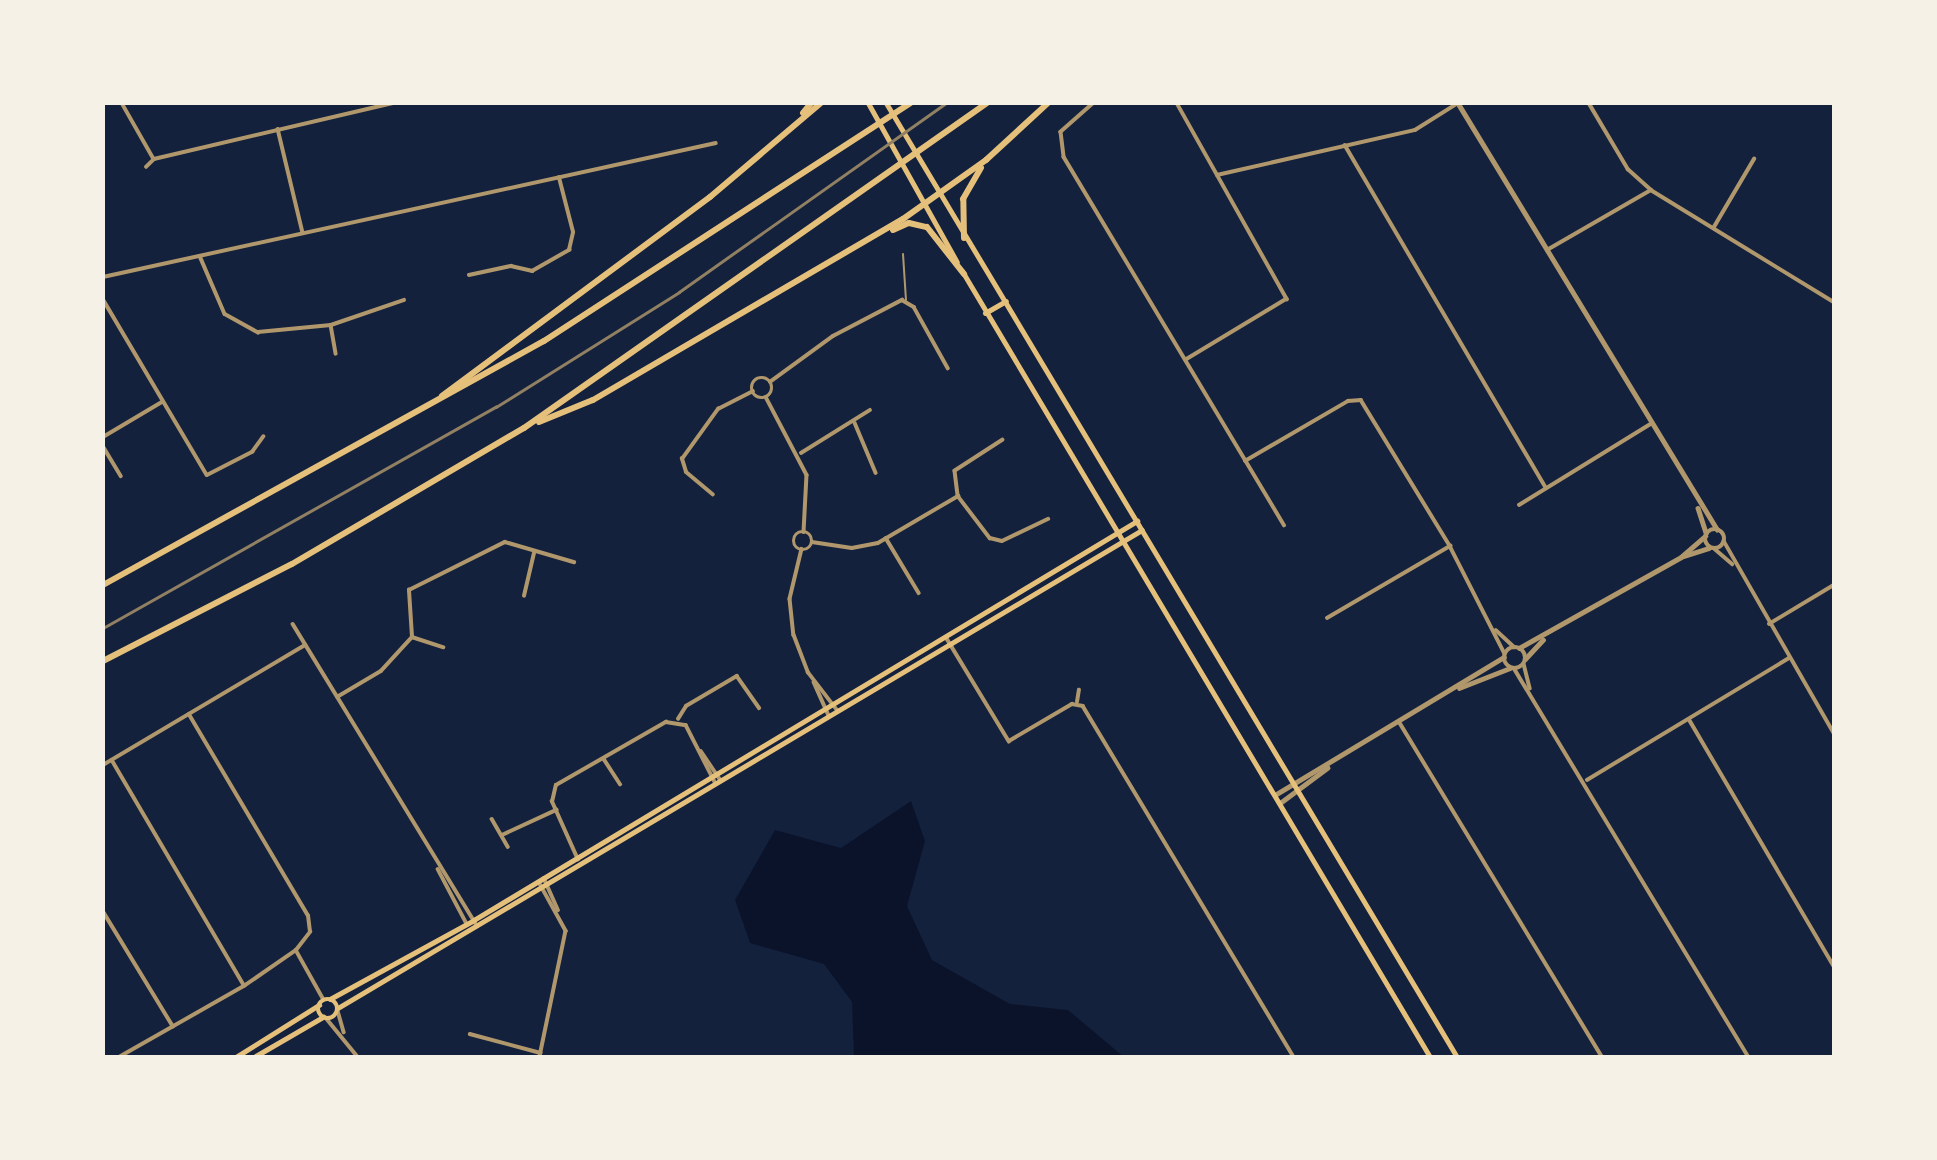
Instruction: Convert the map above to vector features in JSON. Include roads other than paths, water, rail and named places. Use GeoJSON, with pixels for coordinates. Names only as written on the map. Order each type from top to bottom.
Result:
{"type":"FeatureCollection","features":[{"type":"Feature","properties":{"kind":"highway"},"geometry":{"type":"LineString","coordinates":[[793,125],[811,103]]}},
{"type":"Feature","properties":{"kind":"highway"},"geometry":{"type":"LineString","coordinates":[[421,412],[710,197],[821,103]]}},
{"type":"Feature","properties":{"kind":"highway"},"geometry":{"type":"LineString","coordinates":[[886,103],[924,172],[1006,301],[1457,1057]]}},
{"type":"Feature","properties":{"kind":"highway"},"geometry":{"type":"LineString","coordinates":[[103,584],[421,412],[685,254],[910,103]]}},
{"type":"Feature","properties":{"kind":"highway"},"geometry":{"type":"LineString","coordinates":[[103,662],[292,564],[524,428],[987,103]]}},
{"type":"Feature","properties":{"kind":"highway"},"geometry":{"type":"LineString","coordinates":[[524,428],[593,400],[858,247],[939,196],[986,160],[1048,103]]}},
{"type":"Feature","properties":{"kind":"highway"},"geometry":{"type":"LineString","coordinates":[[869,105],[985,313],[1430,1057]]}},
{"type":"Feature","properties":{"kind":"highway"},"geometry":{"type":"LineString","coordinates":[[964,238],[964,192],[986,160]]}},
{"type":"Feature","properties":{"kind":"highway"},"geometry":{"type":"LineString","coordinates":[[858,247],[899,226],[921,224],[964,274]]}},
{"type":"Feature","properties":{"kind":"highway"},"geometry":{"type":"LineString","coordinates":[[985,313],[1006,301]]}},
{"type":"Feature","properties":{"kind":"main road"},"geometry":{"type":"LineString","coordinates":[[254,1057],[325,1018],[469,927],[474,920],[1137,521]]}},
{"type":"Feature","properties":{"kind":"main road"},"geometry":{"type":"LineString","coordinates":[[236,1057],[324,1002],[469,927],[477,926],[1142,530]]}},
{"type":"Feature","properties":{"kind":"main road"},"geometry":{"type":"LineString","coordinates":[[324,1002],[338,1010]]}},
{"type":"Feature","properties":{"kind":"main road"},"geometry":{"type":"LineString","coordinates":[[324,1002],[325,1018]]}},
{"type":"Feature","properties":{"kind":"street"},"geometry":{"type":"LineString","coordinates":[[122,103],[154,159]]}},
{"type":"Feature","properties":{"kind":"street"},"geometry":{"type":"LineString","coordinates":[[146,167],[154,159],[393,103]]}},
{"type":"Feature","properties":{"kind":"street"},"geometry":{"type":"LineString","coordinates":[[1094,103],[1061,132],[1061,149],[1284,525]]}},
{"type":"Feature","properties":{"kind":"street"},"geometry":{"type":"LineString","coordinates":[[1177,103],[1287,299],[1186,360]]}},
{"type":"Feature","properties":{"kind":"street"},"geometry":{"type":"LineString","coordinates":[[1216,175],[1415,130],[1458,103],[1697,504],[1717,529],[1733,565],[1834,733]]}},
{"type":"Feature","properties":{"kind":"street"},"geometry":{"type":"LineString","coordinates":[[1589,103],[1628,169],[1651,190],[1834,302]]}},
{"type":"Feature","properties":{"kind":"street"},"geometry":{"type":"LineString","coordinates":[[278,129],[303,233]]}},
{"type":"Feature","properties":{"kind":"street"},"geometry":{"type":"LineString","coordinates":[[103,277],[716,143]]}},
{"type":"Feature","properties":{"kind":"street"},"geometry":{"type":"LineString","coordinates":[[1345,145],[1546,488]]}},
{"type":"Feature","properties":{"kind":"street"},"geometry":{"type":"LineString","coordinates":[[1714,227],[1754,159]]}},
{"type":"Feature","properties":{"kind":"street"},"geometry":{"type":"LineString","coordinates":[[469,275],[511,266],[531,271],[569,250],[573,232],[559,177]]}},
{"type":"Feature","properties":{"kind":"street"},"geometry":{"type":"LineString","coordinates":[[1546,250],[1651,190]]}},
{"type":"Feature","properties":{"kind":"street"},"geometry":{"type":"LineString","coordinates":[[200,256],[218,304],[246,329],[269,334],[331,326],[404,300]]}},
{"type":"Feature","properties":{"kind":"street"},"geometry":{"type":"LineString","coordinates":[[103,299],[206,475],[252,452],[263,437]]}},
{"type":"Feature","properties":{"kind":"street"},"geometry":{"type":"LineString","coordinates":[[766,397],[770,382],[833,335],[906,300],[948,368]]}},
{"type":"Feature","properties":{"kind":"street"},"geometry":{"type":"LineString","coordinates":[[331,326],[336,354]]}},
{"type":"Feature","properties":{"kind":"street"},"geometry":{"type":"LineString","coordinates":[[713,495],[685,472],[682,459],[718,409],[753,391],[757,379],[770,382]]}},
{"type":"Feature","properties":{"kind":"street"},"geometry":{"type":"LineString","coordinates":[[753,391],[766,397],[801,453],[807,475],[804,532],[812,542],[852,548],[886,538],[958,496]]}},
{"type":"Feature","properties":{"kind":"street"},"geometry":{"type":"LineString","coordinates":[[1245,461],[1357,398],[1450,546],[1512,668],[1531,690],[1586,780],[1749,1057]]}},
{"type":"Feature","properties":{"kind":"street"},"geometry":{"type":"LineString","coordinates":[[103,437],[162,402]]}},
{"type":"Feature","properties":{"kind":"street"},"geometry":{"type":"LineString","coordinates":[[801,453],[855,423],[870,410]]}},
{"type":"Feature","properties":{"kind":"street"},"geometry":{"type":"LineString","coordinates":[[855,423],[876,473]]}},
{"type":"Feature","properties":{"kind":"street"},"geometry":{"type":"LineString","coordinates":[[1519,505],[1649,425]]}},
{"type":"Feature","properties":{"kind":"street"},"geometry":{"type":"LineString","coordinates":[[1003,440],[956,471],[958,496],[990,538],[1002,541],[1048,519]]}},
{"type":"Feature","properties":{"kind":"street"},"geometry":{"type":"LineString","coordinates":[[103,446],[121,476]]}},
{"type":"Feature","properties":{"kind":"street"},"geometry":{"type":"LineString","coordinates":[[1697,504],[1705,535],[1712,548],[1733,565]]}},
{"type":"Feature","properties":{"kind":"street"},"geometry":{"type":"LineString","coordinates":[[1275,794],[1328,767],[1505,655],[1546,637],[1681,557],[1705,535],[1717,529]]}},
{"type":"Feature","properties":{"kind":"street"},"geometry":{"type":"LineString","coordinates":[[802,550],[794,540],[804,532]]}},
{"type":"Feature","properties":{"kind":"street"},"geometry":{"type":"LineString","coordinates":[[886,538],[919,593]]}},
{"type":"Feature","properties":{"kind":"street"},"geometry":{"type":"LineString","coordinates":[[337,697],[381,671],[412,637],[409,590],[505,541],[574,562]]}},
{"type":"Feature","properties":{"kind":"street"},"geometry":{"type":"LineString","coordinates":[[1681,557],[1712,548],[1724,541]]}},
{"type":"Feature","properties":{"kind":"street"},"geometry":{"type":"LineString","coordinates":[[812,542],[802,550],[790,616],[813,680],[830,717]]}},
{"type":"Feature","properties":{"kind":"street"},"geometry":{"type":"LineString","coordinates":[[1327,618],[1450,546]]}},
{"type":"Feature","properties":{"kind":"street"},"geometry":{"type":"LineString","coordinates":[[524,596],[534,552]]}},
{"type":"Feature","properties":{"kind":"street"},"geometry":{"type":"LineString","coordinates":[[1769,624],[1834,585]]}},
{"type":"Feature","properties":{"kind":"street"},"geometry":{"type":"LineString","coordinates":[[293,624],[437,867],[469,927]]}},
{"type":"Feature","properties":{"kind":"street"},"geometry":{"type":"LineString","coordinates":[[1494,629],[1517,648],[1525,661],[1531,690]]}},
{"type":"Feature","properties":{"kind":"street"},"geometry":{"type":"LineString","coordinates":[[946,636],[1009,741],[1077,702]]}},
{"type":"Feature","properties":{"kind":"street"},"geometry":{"type":"LineString","coordinates":[[412,637],[443,647]]}},
{"type":"Feature","properties":{"kind":"street"},"geometry":{"type":"LineString","coordinates":[[1455,689],[1525,661],[1546,637]]}},
{"type":"Feature","properties":{"kind":"street"},"geometry":{"type":"LineString","coordinates":[[103,765],[305,645]]}},
{"type":"Feature","properties":{"kind":"street"},"geometry":{"type":"LineString","coordinates":[[1586,780],[1789,659]]}},
{"type":"Feature","properties":{"kind":"street"},"geometry":{"type":"LineString","coordinates":[[581,865],[556,810],[556,785],[678,719],[685,706],[737,676],[760,708]]}},
{"type":"Feature","properties":{"kind":"street"},"geometry":{"type":"LineString","coordinates":[[813,680],[838,712]]}},
{"type":"Feature","properties":{"kind":"street"},"geometry":{"type":"LineString","coordinates":[[1079,690],[1077,702],[1294,1057]]}},
{"type":"Feature","properties":{"kind":"street"},"geometry":{"type":"LineString","coordinates":[[119,1057],[244,986],[296,950],[309,935],[308,916],[189,715]]}},
{"type":"Feature","properties":{"kind":"street"},"geometry":{"type":"LineString","coordinates":[[678,719],[718,783]]}},
{"type":"Feature","properties":{"kind":"street"},"geometry":{"type":"LineString","coordinates":[[1689,719],[1834,966]]}},
{"type":"Feature","properties":{"kind":"street"},"geometry":{"type":"LineString","coordinates":[[1400,723],[1602,1057]]}},
{"type":"Feature","properties":{"kind":"street"},"geometry":{"type":"LineString","coordinates":[[604,759],[620,784]]}},
{"type":"Feature","properties":{"kind":"street"},"geometry":{"type":"LineString","coordinates":[[112,760],[244,986]]}},
{"type":"Feature","properties":{"kind":"street"},"geometry":{"type":"LineString","coordinates":[[1280,803],[1328,767]]}},
{"type":"Feature","properties":{"kind":"street"},"geometry":{"type":"LineString","coordinates":[[502,835],[556,810]]}},
{"type":"Feature","properties":{"kind":"street"},"geometry":{"type":"LineString","coordinates":[[492,820],[508,847]]}},
{"type":"Feature","properties":{"kind":"street"},"geometry":{"type":"LineString","coordinates":[[437,867],[477,926]]}},
{"type":"Feature","properties":{"kind":"street"},"geometry":{"type":"LineString","coordinates":[[470,1034],[541,1055],[566,931],[541,880]]}},
{"type":"Feature","properties":{"kind":"street"},"geometry":{"type":"LineString","coordinates":[[103,912],[173,1026]]}},
{"type":"Feature","properties":{"kind":"street"},"geometry":{"type":"LineString","coordinates":[[296,950],[324,1002]]}},
{"type":"Feature","properties":{"kind":"street"},"geometry":{"type":"LineString","coordinates":[[338,1010],[344,1034],[358,1057]]}},
{"type":"Feature","properties":{"kind":"street"},"geometry":{"type":"LineString","coordinates":[[325,1018],[344,1034]]}},
{"type":"Feature","properties":{"kind":"lane"},"geometry":{"type":"LineString","coordinates":[[903,254],[906,300]]}},
{"type":"Feature","properties":{"kind":"water"},"geometry":{"type":"Polygon","coordinates":[[[911,801],[925,841],[907,906],[932,960],[1010,1004],[1068,1010],[1124,1057],[854,1057],[852,1002],[824,964],[750,943],[735,900],[775,830],[841,848],[911,801]]]}},
{"type":"Feature","properties":{"kind":"railway"},"geometry":{"type":"LineString","coordinates":[[103,628],[496,407],[679,292],[946,103]]}}]}
